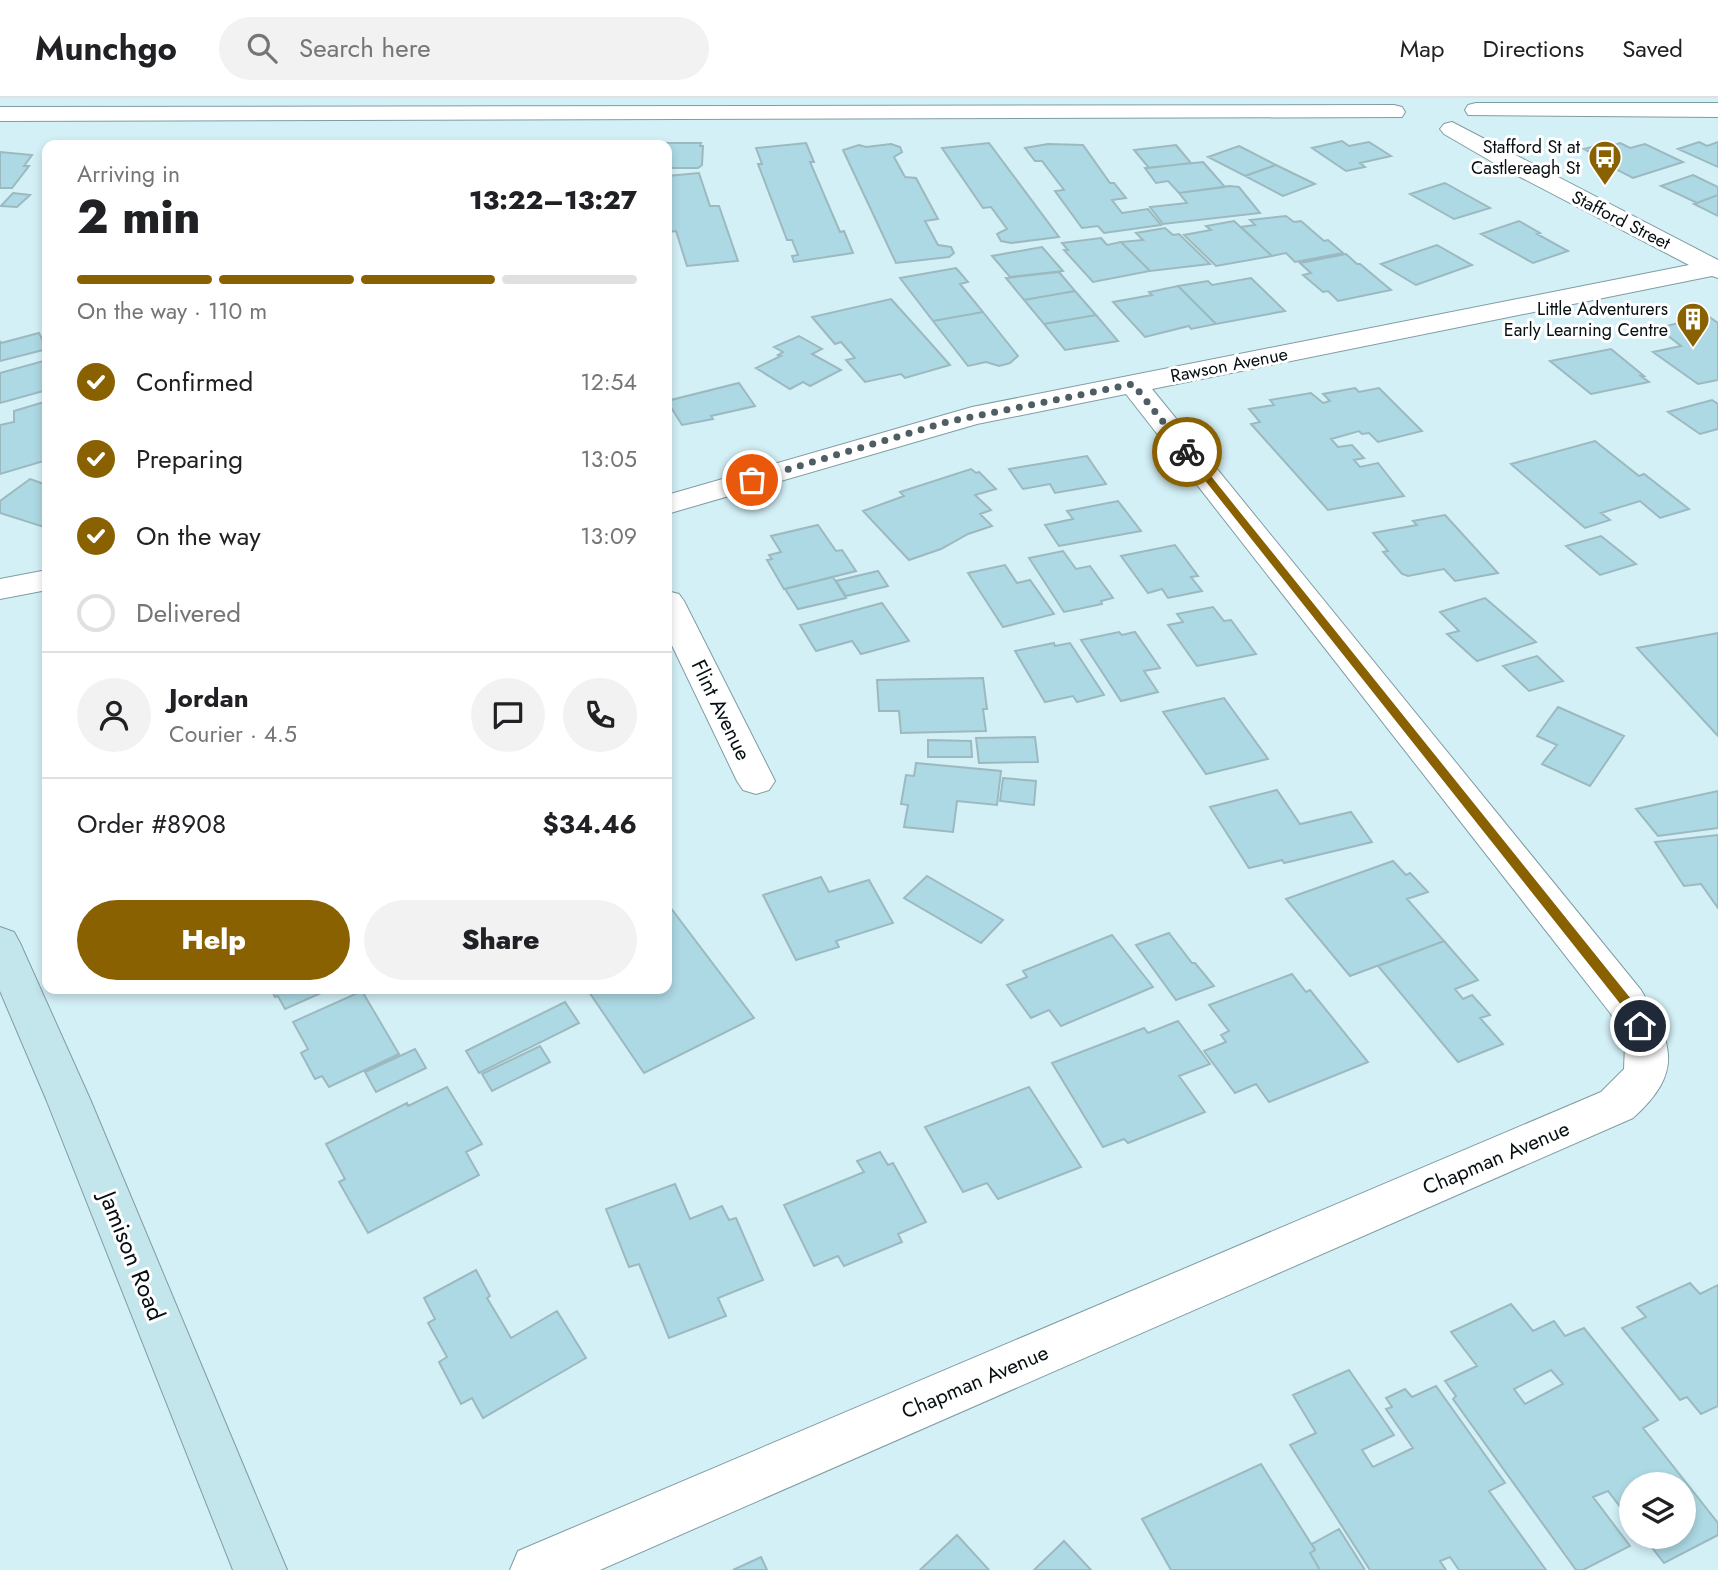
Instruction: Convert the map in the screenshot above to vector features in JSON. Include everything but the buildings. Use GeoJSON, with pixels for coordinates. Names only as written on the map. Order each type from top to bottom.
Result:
{"type":"FeatureCollection","features":[{"type":"Feature","properties":{"kind":"main road","name":"Jamison Road"},"geometry":{"type":"LineString","coordinates":[[0,943],[68,1099],[260,1570]]}},
{"type":"Feature","properties":{"kind":"street"},"geometry":{"type":"LineString","coordinates":[[1467,105],[1718,110]]}},
{"type":"Feature","properties":{"kind":"street"},"geometry":{"type":"LineString","coordinates":[[0,114],[1418,118],[1472,124],[1478,116],[1467,105]]}},
{"type":"Feature","properties":{"kind":"street","name":"Stafford Street"},"geometry":{"type":"LineString","coordinates":[[1418,118],[1716,269]]}},
{"type":"Feature","properties":{"kind":"street","name":"Rawson Avenue"},"geometry":{"type":"LineString","coordinates":[[672,504],[947,422],[1716,269]]}},
{"type":"Feature","properties":{"kind":"street","name":"Chapman Avenue"},"geometry":{"type":"LineString","coordinates":[[537,1570],[1617,1105],[1632,1094],[1642,1078],[1648,1065],[1648,1045],[1626,1002],[1133,384]]}},
{"type":"Feature","properties":{"kind":"street"},"geometry":{"type":"LineString","coordinates":[[0,589],[42,580]]}},
{"type":"Feature","properties":{"kind":"street","name":"Flint Avenue"},"geometry":{"type":"LineString","coordinates":[[672,611],[756,781]]}},
{"type":"Feature","properties":{"kind":"way so far"},"geometry":{"type":"LineString","coordinates":[[752,480],[947,422],[1133,384],[1187,452]]}},
{"type":"Feature","properties":{"kind":"place","name":"Stafford St at Castlereagh St"},"geometry":{"type":"Point","coordinates":[1605,187]}},
{"type":"Feature","properties":{"kind":"place","name":"Little Adventurers Early Learning Centre"},"geometry":{"type":"Point","coordinates":[1693,349]}},
{"type":"Feature","properties":{"kind":"route"},"geometry":{"type":"LineString","coordinates":[[1187,452],[1626,1002],[1640,1026]]}}]}
